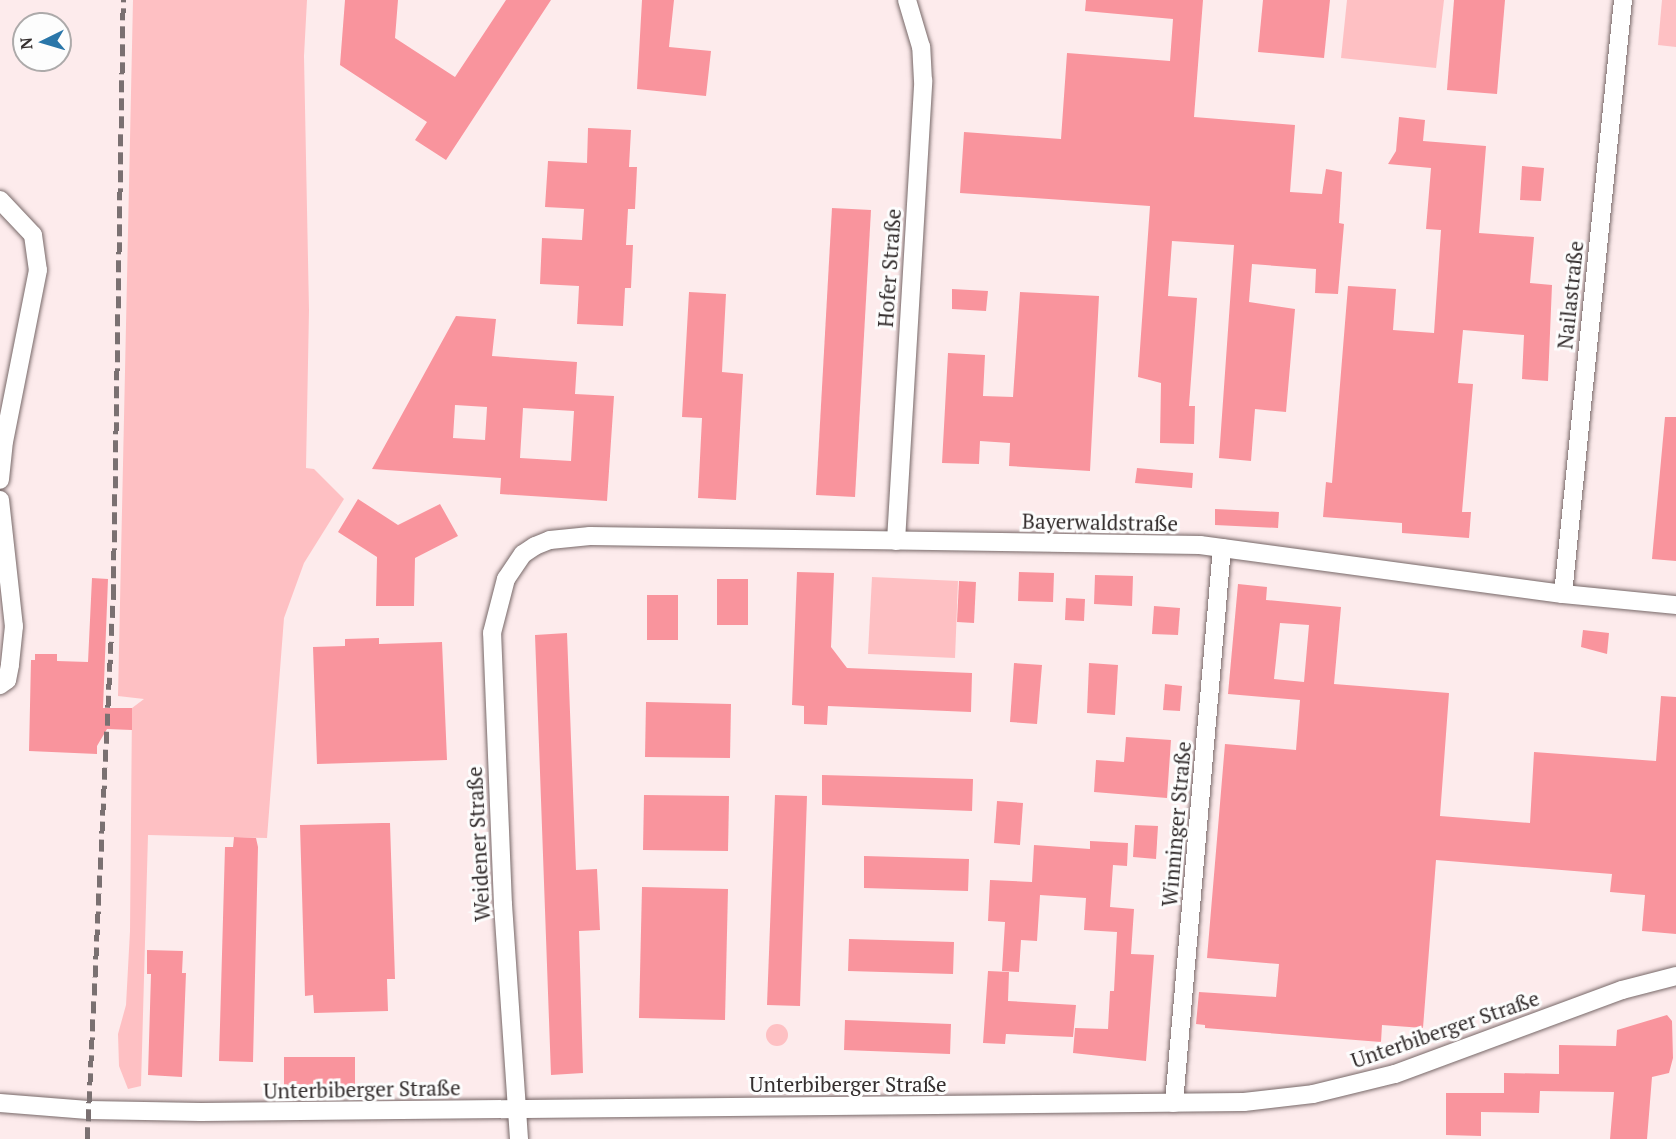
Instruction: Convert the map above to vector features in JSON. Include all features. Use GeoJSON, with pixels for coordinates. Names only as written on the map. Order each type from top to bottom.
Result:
{"type":"FeatureCollection","features":[{"type":"Feature","properties":{"kind":"street","name":"Hofer Straße"},"geometry":{"type":"LineString","coordinates":[[896,541],[923,81],[921,46],[907,0]]}},
{"type":"Feature","properties":{"kind":"street","name":"Nailastraße"},"geometry":{"type":"LineString","coordinates":[[1563,594],[1623,0]]}},
{"type":"Feature","properties":{"kind":"street"},"geometry":{"type":"LineString","coordinates":[[0,200],[33,235],[38,270],[4,441],[0,480]]}},
{"type":"Feature","properties":{"kind":"street"},"geometry":{"type":"LineString","coordinates":[[0,500],[14,626],[7,680],[0,685]]}},
{"type":"Feature","properties":{"kind":"street","name":"Bayerwaldstraße"},"geometry":{"type":"LineString","coordinates":[[523,554],[550,540],[590,536],[1222,548],[1563,594],[1676,605]]}},
{"type":"Feature","properties":{"kind":"street","name":"Winninger Straße"},"geometry":{"type":"LineString","coordinates":[[1174,1103],[1222,548]]}},
{"type":"Feature","properties":{"kind":"street","name":"Weidener Straße"},"geometry":{"type":"LineString","coordinates":[[519,1139],[503,905],[492,633],[500,593],[523,554]]}},
{"type":"Feature","properties":{"kind":"street","name":"Unterbiberger Straße"},"geometry":{"type":"LineString","coordinates":[[0,1103],[88,1110],[201,1112],[1244,1102],[1354,1085],[1395,1074],[1622,990],[1676,976]]}},
{"type":"Feature","properties":{"kind":"shaded area"},"geometry":{"type":"Polygon","coordinates":[[[133,0],[307,0],[304,56],[309,310],[306,468],[314,469],[344,499],[304,563],[284,618],[267,838],[148,835],[141,1086],[128,1089],[119,1066],[118,1034],[126,1005],[130,931],[132,708],[144,699],[118,696],[133,0]]]}},
{"type":"Feature","properties":{"kind":"shaded area"},"geometry":{"type":"Polygon","coordinates":[[[1347,0],[1444,0],[1436,68],[1341,58],[1347,0]]]}},
{"type":"Feature","properties":{"kind":"shaded area"},"geometry":{"type":"Polygon","coordinates":[[[1662,0],[1676,0],[1676,47],[1658,45],[1662,0]]]}},
{"type":"Feature","properties":{"kind":"shaded area"},"geometry":{"type":"Polygon","coordinates":[[[872,577],[958,581],[955,658],[868,654],[872,577]]]}},
{"type":"Feature","properties":{"kind":"shaded area"},"geometry":{"type":"Polygon","coordinates":[[[777,1024],[785,1027],[788,1035],[785,1043],[777,1046],[769,1043],[766,1035],[769,1027],[777,1024]]]}},
{"type":"Feature","properties":{"kind":"building"},"geometry":{"type":"Polygon","coordinates":[[[345,0],[398,0],[395,38],[455,77],[506,0],[551,0],[446,160],[415,140],[427,122],[340,65],[345,0]]]}},
{"type":"Feature","properties":{"kind":"building"},"geometry":{"type":"Polygon","coordinates":[[[642,0],[674,0],[669,47],[711,51],[706,96],[637,89],[642,0]]]}},
{"type":"Feature","properties":{"kind":"building"},"geometry":{"type":"Polygon","coordinates":[[[1086,0],[1203,0],[1194,117],[1295,125],[1290,192],[1322,194],[1326,169],[1342,172],[1339,223],[1344,224],[1338,294],[1315,293],[1316,269],[1252,264],[1249,302],[1295,309],[1286,412],[1255,409],[1251,461],[1219,458],[1234,245],[1172,241],[1168,296],[1197,298],[1189,406],[1195,406],[1194,444],[1160,443],[1161,383],[1138,377],[1150,206],[960,193],[964,132],[1061,139],[1067,53],[1170,61],[1173,19],[1085,11],[1086,0]]]}},
{"type":"Feature","properties":{"kind":"building"},"geometry":{"type":"Polygon","coordinates":[[[1263,0],[1330,0],[1324,58],[1258,52],[1263,0]]]}},
{"type":"Feature","properties":{"kind":"building"},"geometry":{"type":"Polygon","coordinates":[[[1454,0],[1505,0],[1497,94],[1447,90],[1454,0]]]}},
{"type":"Feature","properties":{"kind":"building"},"geometry":{"type":"Polygon","coordinates":[[[1399,117],[1425,120],[1423,141],[1486,146],[1479,233],[1534,237],[1530,283],[1552,285],[1548,381],[1522,379],[1524,335],[1463,330],[1458,383],[1473,384],[1462,512],[1471,512],[1469,538],[1402,533],[1402,523],[1323,517],[1326,482],[1332,483],[1348,286],[1396,289],[1393,330],[1434,333],[1441,230],[1426,229],[1431,168],[1388,164],[1396,151],[1399,117]]]}},
{"type":"Feature","properties":{"kind":"building"},"geometry":{"type":"Polygon","coordinates":[[[588,128],[631,130],[629,167],[637,167],[635,209],[628,209],[626,245],[633,245],[631,288],[625,288],[623,326],[577,324],[579,286],[540,284],[542,238],[582,240],[584,209],[545,207],[548,161],[587,163],[588,128]]]}},
{"type":"Feature","properties":{"kind":"building"},"geometry":{"type":"Polygon","coordinates":[[[1522,166],[1544,168],[1541,201],[1520,200],[1522,166]]]}},
{"type":"Feature","properties":{"kind":"building"},"geometry":{"type":"Polygon","coordinates":[[[832,208],[871,210],[855,497],[816,495],[832,208]]]}},
{"type":"Feature","properties":{"kind":"building"},"geometry":{"type":"Polygon","coordinates":[[[952,289],[988,291],[986,311],[952,309],[952,289]]]}},
{"type":"Feature","properties":{"kind":"building"},"geometry":{"type":"Polygon","coordinates":[[[689,292],[726,294],[722,372],[743,374],[736,500],[698,498],[702,418],[682,417],[689,292]]]}},
{"type":"Feature","properties":{"kind":"building"},"geometry":{"type":"Polygon","coordinates":[[[1020,292],[1099,296],[1090,471],[1009,466],[1010,443],[980,441],[979,464],[942,463],[948,353],[985,355],[983,396],[1013,397],[1020,292]]]}},
{"type":"Feature","properties":{"kind":"building"},"geometry":{"type":"Polygon","coordinates":[[[456,316],[496,319],[492,356],[577,362],[575,394],[614,396],[607,501],[500,494],[501,478],[372,469],[456,316]],[[455,405],[453,438],[485,440],[487,407],[455,405]],[[523,408],[520,458],[571,461],[574,411],[523,408]]]}},
{"type":"Feature","properties":{"kind":"building"},"geometry":{"type":"Polygon","coordinates":[[[1665,417],[1676,417],[1676,561],[1652,559],[1665,417]]]}},
{"type":"Feature","properties":{"kind":"building"},"geometry":{"type":"Polygon","coordinates":[[[1137,468],[1193,473],[1192,488],[1135,483],[1137,468]]]}},
{"type":"Feature","properties":{"kind":"building"},"geometry":{"type":"Polygon","coordinates":[[[358,499],[398,525],[440,504],[458,536],[415,558],[414,606],[376,606],[377,557],[338,532],[358,499]]]}},
{"type":"Feature","properties":{"kind":"building"},"geometry":{"type":"Polygon","coordinates":[[[1215,509],[1279,512],[1278,528],[1215,525],[1215,509]]]}},
{"type":"Feature","properties":{"kind":"building"},"geometry":{"type":"Polygon","coordinates":[[[797,572],[834,573],[831,647],[847,668],[972,673],[971,712],[828,706],[827,725],[804,724],[804,706],[792,705],[797,572]]]}},
{"type":"Feature","properties":{"kind":"building"},"geometry":{"type":"Polygon","coordinates":[[[1019,572],[1054,573],[1053,602],[1018,601],[1019,572]]]}},
{"type":"Feature","properties":{"kind":"building"},"geometry":{"type":"Polygon","coordinates":[[[1095,575],[1133,576],[1132,606],[1094,604],[1095,575]]]}},
{"type":"Feature","properties":{"kind":"building"},"geometry":{"type":"Polygon","coordinates":[[[92,578],[108,579],[103,708],[132,708],[132,730],[107,729],[97,746],[97,754],[29,751],[31,660],[35,660],[35,654],[57,654],[57,661],[88,662],[92,578]]]}},
{"type":"Feature","properties":{"kind":"building"},"geometry":{"type":"Polygon","coordinates":[[[717,579],[748,579],[748,625],[717,625],[717,579]]]}},
{"type":"Feature","properties":{"kind":"building"},"geometry":{"type":"Polygon","coordinates":[[[959,581],[976,582],[974,623],[957,622],[959,581]]]}},
{"type":"Feature","properties":{"kind":"building"},"geometry":{"type":"Polygon","coordinates":[[[1238,584],[1267,587],[1266,600],[1341,607],[1334,684],[1449,693],[1440,816],[1530,823],[1534,752],[1656,761],[1661,696],[1676,697],[1676,934],[1642,931],[1645,895],[1610,892],[1612,874],[1436,860],[1423,1028],[1382,1025],[1381,1042],[1205,1028],[1205,1025],[1196,1024],[1199,992],[1276,997],[1279,964],[1207,958],[1225,744],[1296,750],[1300,700],[1228,694],[1238,584]],[[1280,623],[1274,679],[1304,682],[1309,625],[1280,623]]]}},
{"type":"Feature","properties":{"kind":"building"},"geometry":{"type":"Polygon","coordinates":[[[647,595],[678,595],[678,640],[647,640],[647,595]]]}},
{"type":"Feature","properties":{"kind":"building"},"geometry":{"type":"Polygon","coordinates":[[[1066,598],[1085,599],[1084,621],[1065,620],[1066,598]]]}},
{"type":"Feature","properties":{"kind":"building"},"geometry":{"type":"Polygon","coordinates":[[[1154,606],[1180,608],[1178,635],[1152,634],[1154,606]]]}},
{"type":"Feature","properties":{"kind":"building"},"geometry":{"type":"Polygon","coordinates":[[[1583,630],[1609,633],[1607,654],[1581,647],[1583,630]]]}},
{"type":"Feature","properties":{"kind":"building"},"geometry":{"type":"Polygon","coordinates":[[[567,633],[576,870],[597,869],[600,930],[579,931],[583,1073],[551,1075],[535,635],[567,633]]]}},
{"type":"Feature","properties":{"kind":"building"},"geometry":{"type":"Polygon","coordinates":[[[379,638],[379,644],[442,642],[447,760],[317,764],[313,647],[345,646],[345,639],[379,638]]]}},
{"type":"Feature","properties":{"kind":"building"},"geometry":{"type":"Polygon","coordinates":[[[1014,663],[1042,665],[1037,724],[1010,722],[1014,663]]]}},
{"type":"Feature","properties":{"kind":"building"},"geometry":{"type":"Polygon","coordinates":[[[1089,663],[1118,665],[1115,715],[1087,713],[1089,663]]]}},
{"type":"Feature","properties":{"kind":"building"},"geometry":{"type":"Polygon","coordinates":[[[1165,684],[1182,686],[1180,711],[1163,710],[1165,684]]]}},
{"type":"Feature","properties":{"kind":"building"},"geometry":{"type":"Polygon","coordinates":[[[646,702],[731,704],[730,758],[645,757],[646,702]]]}},
{"type":"Feature","properties":{"kind":"building"},"geometry":{"type":"Polygon","coordinates":[[[1126,737],[1171,740],[1167,798],[1094,792],[1096,760],[1124,762],[1126,737]]]}},
{"type":"Feature","properties":{"kind":"building"},"geometry":{"type":"Polygon","coordinates":[[[822,775],[973,779],[972,811],[822,805],[822,775]]]}},
{"type":"Feature","properties":{"kind":"building"},"geometry":{"type":"Polygon","coordinates":[[[644,795],[729,796],[728,851],[643,850],[644,795]]]}},
{"type":"Feature","properties":{"kind":"building"},"geometry":{"type":"Polygon","coordinates":[[[775,795],[807,796],[800,1006],[767,1005],[775,795]]]}},
{"type":"Feature","properties":{"kind":"building"},"geometry":{"type":"Polygon","coordinates":[[[997,801],[1023,803],[1020,845],[994,843],[997,801]]]}},
{"type":"Feature","properties":{"kind":"building"},"geometry":{"type":"Polygon","coordinates":[[[390,823],[395,979],[387,979],[388,1011],[314,1013],[313,995],[305,996],[300,825],[390,823]]]}},
{"type":"Feature","properties":{"kind":"building"},"geometry":{"type":"Polygon","coordinates":[[[1135,825],[1158,826],[1156,859],[1133,857],[1135,825]]]}},
{"type":"Feature","properties":{"kind":"building"},"geometry":{"type":"Polygon","coordinates":[[[234,837],[256,838],[258,847],[253,1062],[219,1061],[225,847],[233,847],[234,837]]]}},
{"type":"Feature","properties":{"kind":"building"},"geometry":{"type":"Polygon","coordinates":[[[1090,841],[1128,843],[1127,866],[1113,865],[1110,907],[1134,909],[1131,954],[1154,955],[1146,1061],[1073,1053],[1075,1028],[1108,1029],[1110,991],[1114,991],[1117,932],[1084,930],[1086,898],[1040,895],[1037,941],[1021,940],[1019,972],[1002,971],[1005,922],[988,921],[990,880],[1032,882],[1034,845],[1090,849],[1090,841]]]}},
{"type":"Feature","properties":{"kind":"building"},"geometry":{"type":"Polygon","coordinates":[[[864,856],[969,859],[968,891],[864,888],[864,856]]]}},
{"type":"Feature","properties":{"kind":"building"},"geometry":{"type":"Polygon","coordinates":[[[642,887],[728,889],[725,1020],[639,1018],[642,887]]]}},
{"type":"Feature","properties":{"kind":"building"},"geometry":{"type":"Polygon","coordinates":[[[849,939],[954,942],[953,974],[848,971],[849,939]]]}},
{"type":"Feature","properties":{"kind":"building"},"geometry":{"type":"Polygon","coordinates":[[[147,950],[183,951],[182,973],[186,973],[182,1077],[148,1075],[151,974],[147,974],[147,950]]]}},
{"type":"Feature","properties":{"kind":"building"},"geometry":{"type":"Polygon","coordinates":[[[988,971],[1009,972],[1008,1001],[1076,1005],[1073,1037],[1006,1034],[1005,1044],[983,1043],[988,971]]]}},
{"type":"Feature","properties":{"kind":"building"},"geometry":{"type":"Polygon","coordinates":[[[1667,1015],[1672,1021],[1673,1058],[1669,1073],[1652,1077],[1647,1139],[1610,1139],[1614,1092],[1540,1091],[1539,1113],[1481,1112],[1481,1136],[1446,1135],[1446,1093],[1504,1093],[1504,1073],[1559,1074],[1559,1045],[1616,1046],[1617,1030],[1667,1015]]]}},
{"type":"Feature","properties":{"kind":"building"},"geometry":{"type":"Polygon","coordinates":[[[845,1020],[951,1024],[950,1054],[844,1050],[845,1020]]]}},
{"type":"Feature","properties":{"kind":"building"},"geometry":{"type":"Polygon","coordinates":[[[284,1057],[355,1057],[355,1086],[284,1086],[284,1057]]]}},
{"type":"Feature","properties":{"kind":"railway"},"geometry":{"type":"LineString","coordinates":[[87,1139],[113,596],[123,0]]}}]}
